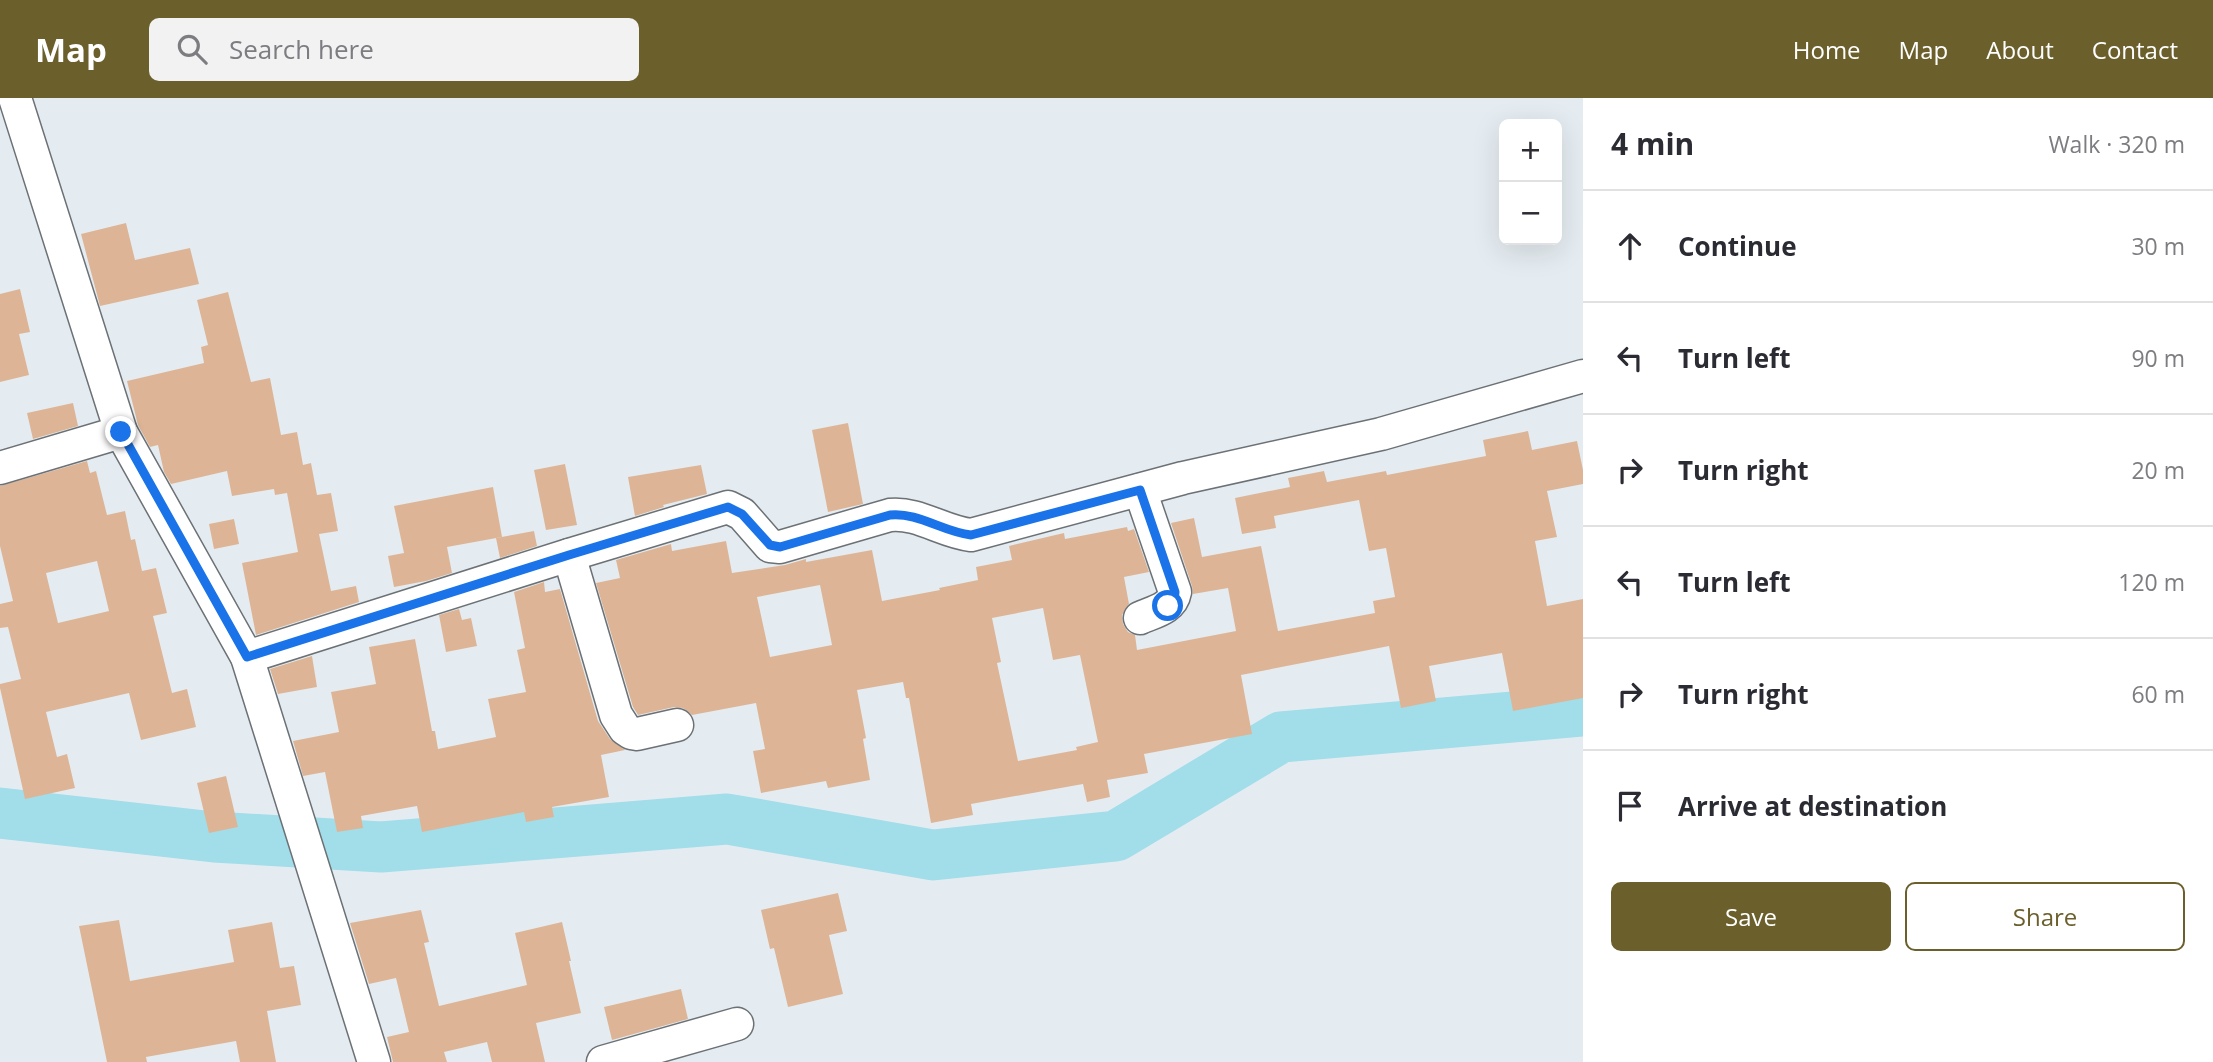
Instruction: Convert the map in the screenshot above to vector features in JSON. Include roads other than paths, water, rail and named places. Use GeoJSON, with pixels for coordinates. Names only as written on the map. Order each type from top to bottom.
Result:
{"type":"FeatureCollection","features":[{"type":"Feature","properties":{"kind":"street"},"geometry":{"type":"LineString","coordinates":[[15,98],[121,432],[247,657],[374,1062]]}},
{"type":"Feature","properties":{"kind":"street"},"geometry":{"type":"LineString","coordinates":[[247,657],[728,507],[742,514],[770,545],[780,547],[903,513],[946,530],[971,535],[1182,478],[1381,434],[1583,376]]}},
{"type":"Feature","properties":{"kind":"street"},"geometry":{"type":"LineString","coordinates":[[0,468],[121,432]]}},
{"type":"Feature","properties":{"kind":"street"},"geometry":{"type":"LineString","coordinates":[[1139,618],[1168,606],[1174,601],[1175,592],[1140,490]]}},
{"type":"Feature","properties":{"kind":"street"},"geometry":{"type":"LineString","coordinates":[[569,555],[616,715],[625,729],[637,734],[677,725]]}},
{"type":"Feature","properties":{"kind":"street"},"geometry":{"type":"LineString","coordinates":[[603,1062],[737,1024]]}},
{"type":"Feature","properties":{"kind":"waterway"},"geometry":{"type":"LineString","coordinates":[[0,813],[214,837],[381,847],[727,819],[933,855],[1116,836],[1281,737],[1583,711]]}}]}
